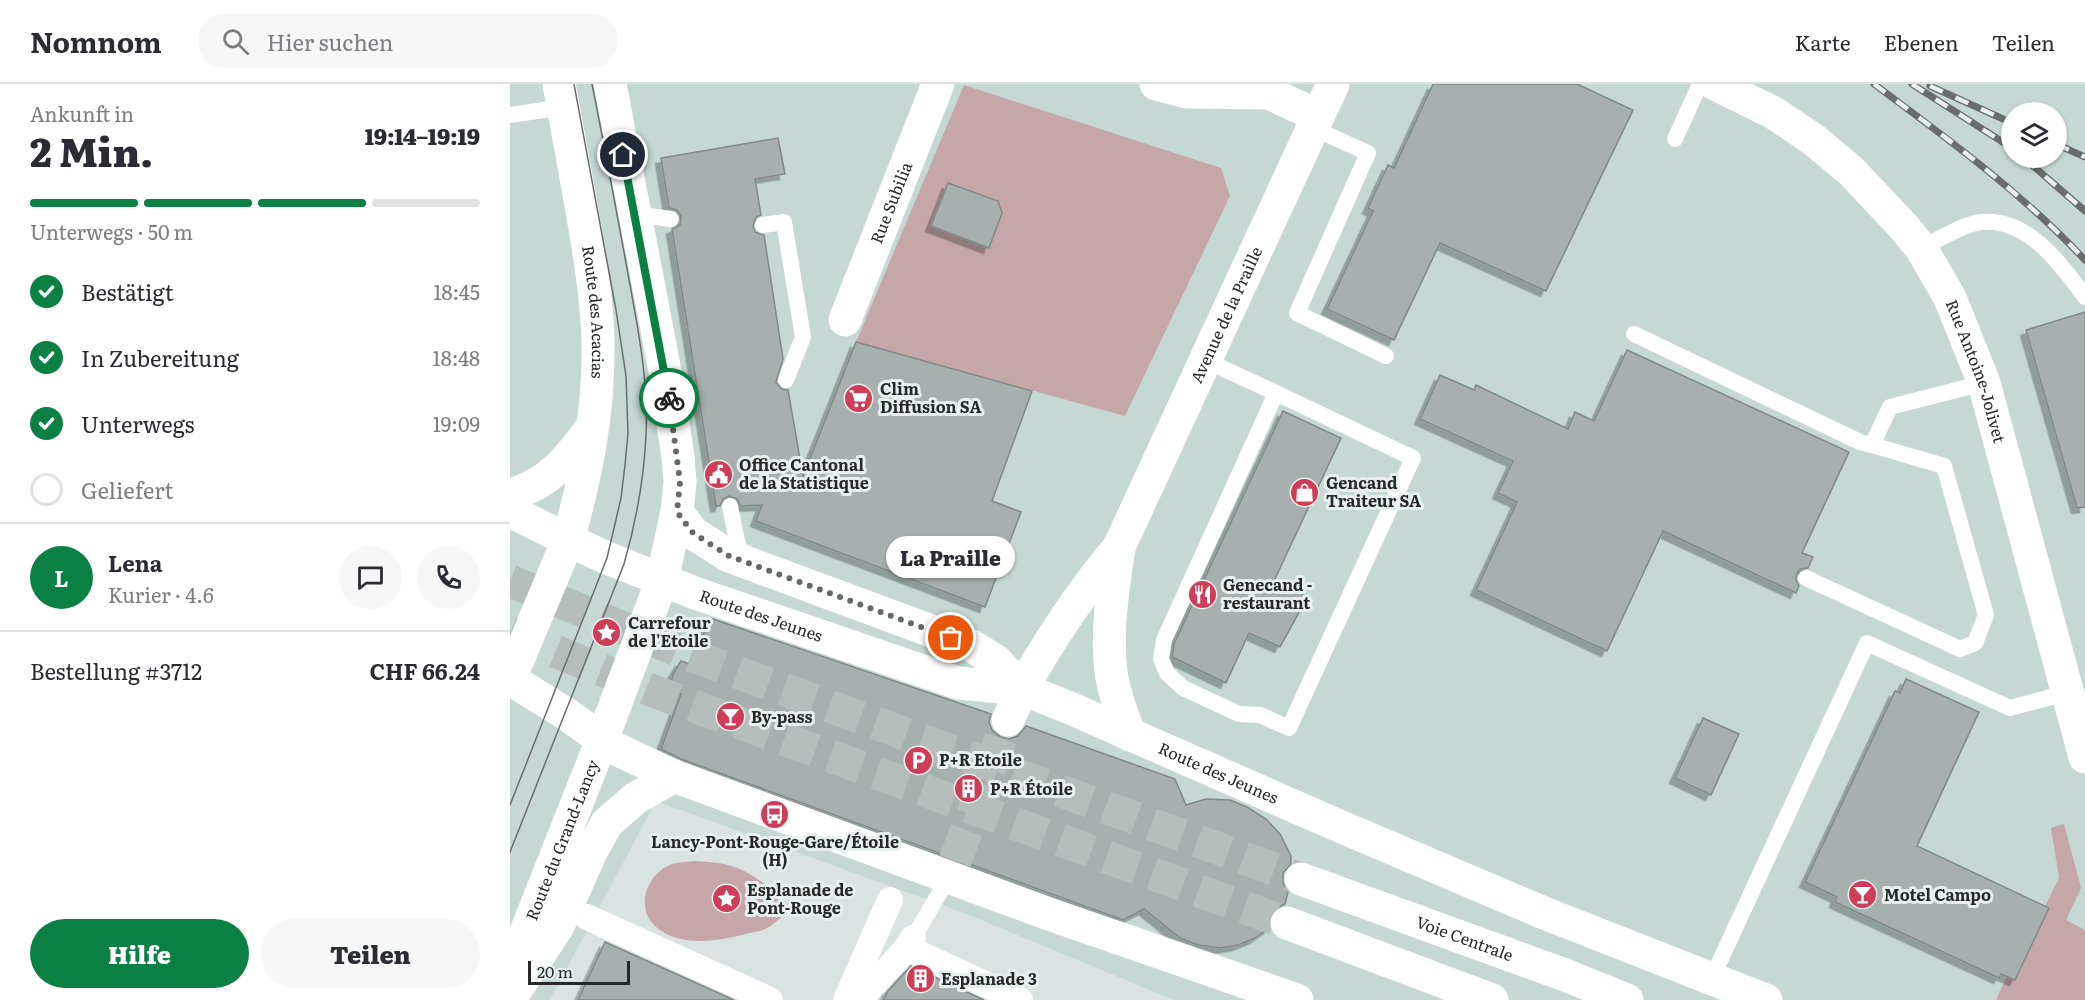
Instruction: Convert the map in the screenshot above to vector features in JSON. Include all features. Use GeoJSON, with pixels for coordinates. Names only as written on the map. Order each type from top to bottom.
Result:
{"type":"FeatureCollection","features":[{"type":"Feature","properties":{"kind":"main road"},"geometry":{"type":"LineString","coordinates":[[602,740],[662,580],[677,512],[680,482],[665,371],[610,84]]}},
{"type":"Feature","properties":{"kind":"main road","name":"Rue Subilia"},"geometry":{"type":"LineString","coordinates":[[845,320],[938,84]]}},
{"type":"Feature","properties":{"kind":"main road"},"geometry":{"type":"LineString","coordinates":[[1156,84],[1186,92],[1269,93],[1315,122]]}},
{"type":"Feature","properties":{"kind":"main road","name":"Avenue de la Praille"},"geometry":{"type":"LineString","coordinates":[[1008,720],[1044,649],[1098,571],[1119,547],[1333,84]]}},
{"type":"Feature","properties":{"kind":"main road","name":"Rue Antoine-Jolivet"},"geometry":{"type":"LineString","coordinates":[[1715,84],[1774,113],[1814,140],[1851,171],[1921,248],[1950,298],[1984,383],[2085,757]]}},
{"type":"Feature","properties":{"kind":"main road","name":"Route des Acacias"},"geometry":{"type":"LineString","coordinates":[[561,96],[583,216],[597,318],[598,347],[593,426],[583,490],[568,540]]}},
{"type":"Feature","properties":{"kind":"main road"},"geometry":{"type":"LineString","coordinates":[[510,495],[524,491],[552,475],[572,455],[593,426]]}},
{"type":"Feature","properties":{"kind":"main road"},"geometry":{"type":"LineString","coordinates":[[510,511],[568,540],[662,580]]}},
{"type":"Feature","properties":{"kind":"main road"},"geometry":{"type":"LineString","coordinates":[[677,512],[693,533],[729,556],[972,646],[996,662],[1022,689]]}},
{"type":"Feature","properties":{"kind":"main road"},"geometry":{"type":"LineString","coordinates":[[568,540],[510,679],[614,748],[674,776],[952,869],[1292,999]]}},
{"type":"Feature","properties":{"kind":"main road","name":"Avenue de la Praille"},"geometry":{"type":"LineString","coordinates":[[1119,547],[1111,607],[1111,672],[1116,697],[1130,735]]}},
{"type":"Feature","properties":{"kind":"main road","name":"Route des Jeunes"},"geometry":{"type":"LineString","coordinates":[[662,580],[958,683],[1022,689],[1544,913],[1766,1000]]}},
{"type":"Feature","properties":{"kind":"main road","name":"Route du Grand-Lancy"},"geometry":{"type":"LineString","coordinates":[[510,972],[602,740]]}},
{"type":"Feature","properties":{"kind":"main road"},"geometry":{"type":"LineString","coordinates":[[510,999],[558,926],[591,852],[607,823],[636,798],[674,776]]}},
{"type":"Feature","properties":{"kind":"main road","name":"Voie Centrale"},"geometry":{"type":"LineString","coordinates":[[1301,879],[1565,975],[1627,1000]]}},
{"type":"Feature","properties":{"kind":"main road"},"geometry":{"type":"LineString","coordinates":[[1287,923],[1492,1000]]}},
{"type":"Feature","properties":{"kind":"street"},"geometry":{"type":"LineString","coordinates":[[846,1000],[890,900]]}},
{"type":"Feature","properties":{"kind":"street"},"geometry":{"type":"LineString","coordinates":[[587,917],[770,1000]]}},
{"type":"Feature","properties":{"kind":"street"},"geometry":{"type":"LineString","coordinates":[[860,1000],[910,943],[1020,1000]]}},
{"type":"Feature","properties":{"kind":"lane"},"geometry":{"type":"LineString","coordinates":[[1675,139],[1700,84]]}},
{"type":"Feature","properties":{"kind":"lane"},"geometry":{"type":"LineString","coordinates":[[510,116],[561,96]]}},
{"type":"Feature","properties":{"kind":"lane"},"geometry":{"type":"LineString","coordinates":[[1315,122],[1368,153],[1296,313],[1386,356]]}},
{"type":"Feature","properties":{"kind":"lane"},"geometry":{"type":"LineString","coordinates":[[634,214],[671,219]]}},
{"type":"Feature","properties":{"kind":"lane"},"geometry":{"type":"LineString","coordinates":[[763,225],[784,222],[803,338],[786,380]]}},
{"type":"Feature","properties":{"kind":"lane"},"geometry":{"type":"LineString","coordinates":[[1921,248],[1978,222],[2003,223],[2012,226],[2038,243],[2085,297]]}},
{"type":"Feature","properties":{"kind":"lane"},"geometry":{"type":"LineString","coordinates":[[1634,334],[1860,442],[1944,466],[1986,615],[1976,643],[1960,649],[1806,579]]}},
{"type":"Feature","properties":{"kind":"lane"},"geometry":{"type":"LineString","coordinates":[[1205,360],[1276,393],[1413,458],[1289,728],[1260,715],[1239,714],[1183,688],[1167,674],[1161,659],[1164,640],[1276,393]]}},
{"type":"Feature","properties":{"kind":"lane"},"geometry":{"type":"LineString","coordinates":[[1872,445],[1890,407],[1984,383]]}},
{"type":"Feature","properties":{"kind":"lane"},"geometry":{"type":"LineString","coordinates":[[730,506],[737,541],[744,561]]}},
{"type":"Feature","properties":{"kind":"lane"},"geometry":{"type":"LineString","coordinates":[[1712,978],[1792,788],[1867,643],[2010,708],[2066,693]]}},
{"type":"Feature","properties":{"kind":"lane"},"geometry":{"type":"LineString","coordinates":[[910,943],[952,869]]}},
{"type":"Feature","properties":{"kind":"shaded area"},"geometry":{"type":"Polygon","coordinates":[[[510,84],[2085,84],[2085,1000],[1174,1000],[964,913],[656,801],[550,1000],[510,1000],[510,84]]]}},
{"type":"Feature","properties":{"kind":"shaded area"},"geometry":{"type":"Polygon","coordinates":[[[964,85],[1221,168],[1230,196],[1125,416],[856,342],[964,85]]]}},
{"type":"Feature","properties":{"kind":"shaded area"},"geometry":{"type":"Polygon","coordinates":[[[2064,824],[2081,888],[2066,920],[2085,930],[2085,1000],[1996,1000],[2007,976],[2015,980],[2049,908],[2045,906],[2059,878],[2051,828],[2064,824]]]}},
{"type":"Feature","properties":{"kind":"shaded area"},"geometry":{"type":"Polygon","coordinates":[[[714,862],[743,870],[769,887],[792,908],[765,929],[726,938],[701,941],[666,934],[649,919],[645,901],[646,892],[650,883],[663,869],[675,863],[714,862]]]}},
{"type":"Feature","properties":{"kind":"building"},"geometry":{"type":"Polygon","coordinates":[[[1433,84],[1577,84],[1633,110],[1546,291],[1440,243],[1394,340],[1327,309],[1373,211],[1368,208],[1388,165],[1394,168],[1433,84]]]}},
{"type":"Feature","properties":{"kind":"building"},"geometry":{"type":"Polygon","coordinates":[[[778,138],[785,174],[755,179],[761,215],[756,217],[753,226],[755,232],[764,235],[783,359],[776,382],[782,389],[788,390],[803,476],[856,342],[1032,391],[992,501],[1021,512],[985,607],[756,521],[762,505],[741,506],[737,499],[729,496],[723,499],[720,506],[716,506],[672,229],[680,225],[681,216],[677,210],[669,208],[661,158],[778,138]]]}},
{"type":"Feature","properties":{"kind":"building"},"geometry":{"type":"Polygon","coordinates":[[[948,183],[998,201],[1002,213],[989,248],[931,226],[948,183]]]}},
{"type":"Feature","properties":{"kind":"building"},"geometry":{"type":"Polygon","coordinates":[[[2085,312],[2085,507],[2077,508],[2026,330],[2085,312]]]}},
{"type":"Feature","properties":{"kind":"building"},"geometry":{"type":"Polygon","coordinates":[[[1627,350],[1849,452],[1802,553],[1813,557],[1808,568],[1800,569],[1797,573],[1796,580],[1799,586],[1796,593],[1663,531],[1607,651],[1476,590],[1517,502],[1498,493],[1513,461],[1420,419],[1440,375],[1474,390],[1476,385],[1568,429],[1575,412],[1594,421],[1627,350]]]}},
{"type":"Feature","properties":{"kind":"building"},"geometry":{"type":"Polygon","coordinates":[[[1283,411],[1341,438],[1274,581],[1308,596],[1280,647],[1249,633],[1226,683],[1172,657],[1174,644],[1283,411]]]}},
{"type":"Feature","properties":{"kind":"building","name":"P+R Étoile"},"geometry":{"type":"Polygon","coordinates":[[[710,618],[991,714],[989,722],[992,730],[1001,737],[1009,739],[1018,736],[1026,726],[1175,779],[1186,805],[1206,799],[1230,800],[1247,807],[1266,819],[1280,834],[1291,856],[1291,864],[1283,873],[1283,883],[1288,892],[1285,904],[1275,909],[1269,917],[1269,928],[1255,938],[1238,945],[1220,948],[1198,945],[1180,938],[1144,909],[1123,920],[681,759],[661,749],[681,694],[670,689],[673,674],[681,661],[692,665],[710,618]]]}},
{"type":"Feature","properties":{"kind":"building"},"geometry":{"type":"Polygon","coordinates":[[[1906,679],[1979,712],[1917,846],[2049,908],[2015,980],[2001,974],[1999,978],[1835,902],[1837,897],[1805,882],[1895,691],[1900,693],[1906,679]]]}},
{"type":"Feature","properties":{"kind":"building"},"geometry":{"type":"Polygon","coordinates":[[[1703,718],[1739,734],[1711,795],[1675,778],[1703,718]]]}},
{"type":"Feature","properties":{"kind":"building"},"geometry":{"type":"Polygon","coordinates":[[[605,942],[734,1000],[578,1000],[605,942]]]}},
{"type":"Feature","properties":{"kind":"building","name":"Esplanade 3"},"geometry":{"type":"Polygon","coordinates":[[[911,966],[984,1000],[883,1000],[888,991],[911,966]]]}},
{"type":"Feature","properties":{"kind":"tunnel"},"geometry":{"type":"LineString","coordinates":[[510,581],[682,652],[1301,879]]}},
{"type":"Feature","properties":{"kind":"tunnel"},"geometry":{"type":"LineString","coordinates":[[510,633],[666,696],[1287,923]]}},
{"type":"Feature","properties":{"kind":"tunnel"},"geometry":{"type":"LineString","coordinates":[[955,861],[1008,720]]}},
{"type":"Feature","properties":{"kind":"tram line"},"geometry":{"type":"LineString","coordinates":[[510,805],[607,558],[621,498],[628,433],[626,376],[616,310],[574,84]]}},
{"type":"Feature","properties":{"kind":"tram line"},"geometry":{"type":"LineString","coordinates":[[510,852],[624,564],[636,516],[643,468],[646,392],[641,348],[592,84]]}},
{"type":"Feature","properties":{"kind":"railway"},"geometry":{"type":"LineString","coordinates":[[1874,84],[2010,189],[2085,260]]}},
{"type":"Feature","properties":{"kind":"railway"},"geometry":{"type":"LineString","coordinates":[[1912,84],[2001,141]]}},
{"type":"Feature","properties":{"kind":"railway"},"geometry":{"type":"LineString","coordinates":[[1930,86],[2001,118]]}},
{"type":"Feature","properties":{"kind":"railway"},"geometry":{"type":"LineString","coordinates":[[2067,149],[2085,157]]}},
{"type":"Feature","properties":{"kind":"railway"},"geometry":{"type":"LineString","coordinates":[[2036,168],[2085,211]]}},
{"type":"Feature","properties":{"kind":"way so far"},"geometry":{"type":"LineString","coordinates":[[669,398],[680,482],[677,512],[693,533],[729,556],[951,638]]}},
{"type":"Feature","properties":{"kind":"place","name":"Clim Diffusion SA"},"geometry":{"type":"Point","coordinates":[859,398]}},
{"type":"Feature","properties":{"kind":"place","name":"Office Cantonal de la Statistique"},"geometry":{"type":"Point","coordinates":[718,474]}},
{"type":"Feature","properties":{"kind":"place","name":"Gencand Traiteur SA"},"geometry":{"type":"Point","coordinates":[1305,492]}},
{"type":"Feature","properties":{"kind":"place","name":"Genecand - restaurant"},"geometry":{"type":"Point","coordinates":[1202,594]}},
{"type":"Feature","properties":{"kind":"place","name":"Carrefour de l'Etoile"},"geometry":{"type":"Point","coordinates":[607,632]}},
{"type":"Feature","properties":{"kind":"place","name":"La Praille"},"geometry":{"type":"Point","coordinates":[951,638]}},
{"type":"Feature","properties":{"kind":"place","name":"By-pass"},"geometry":{"type":"Point","coordinates":[730,717]}},
{"type":"Feature","properties":{"kind":"place","name":"P+R Etoile"},"geometry":{"type":"Point","coordinates":[918,760]}},
{"type":"Feature","properties":{"kind":"place","name":"P+R Étoile"},"geometry":{"type":"Point","coordinates":[969,789]}},
{"type":"Feature","properties":{"kind":"place","name":"Lancy-Pont-Rouge-Gare/Étoile (H)"},"geometry":{"type":"Point","coordinates":[775,814]}},
{"type":"Feature","properties":{"kind":"place","name":"Motel Campo"},"geometry":{"type":"Point","coordinates":[1863,895]}},
{"type":"Feature","properties":{"kind":"place","name":"Esplanade de Pont-Rouge"},"geometry":{"type":"Point","coordinates":[726,899]}},
{"type":"Feature","properties":{"kind":"place","name":"Esplanade 3"},"geometry":{"type":"Point","coordinates":[920,979]}},
{"type":"Feature","properties":{"kind":"route"},"geometry":{"type":"LineString","coordinates":[[623,155],[669,398]]}}]}
